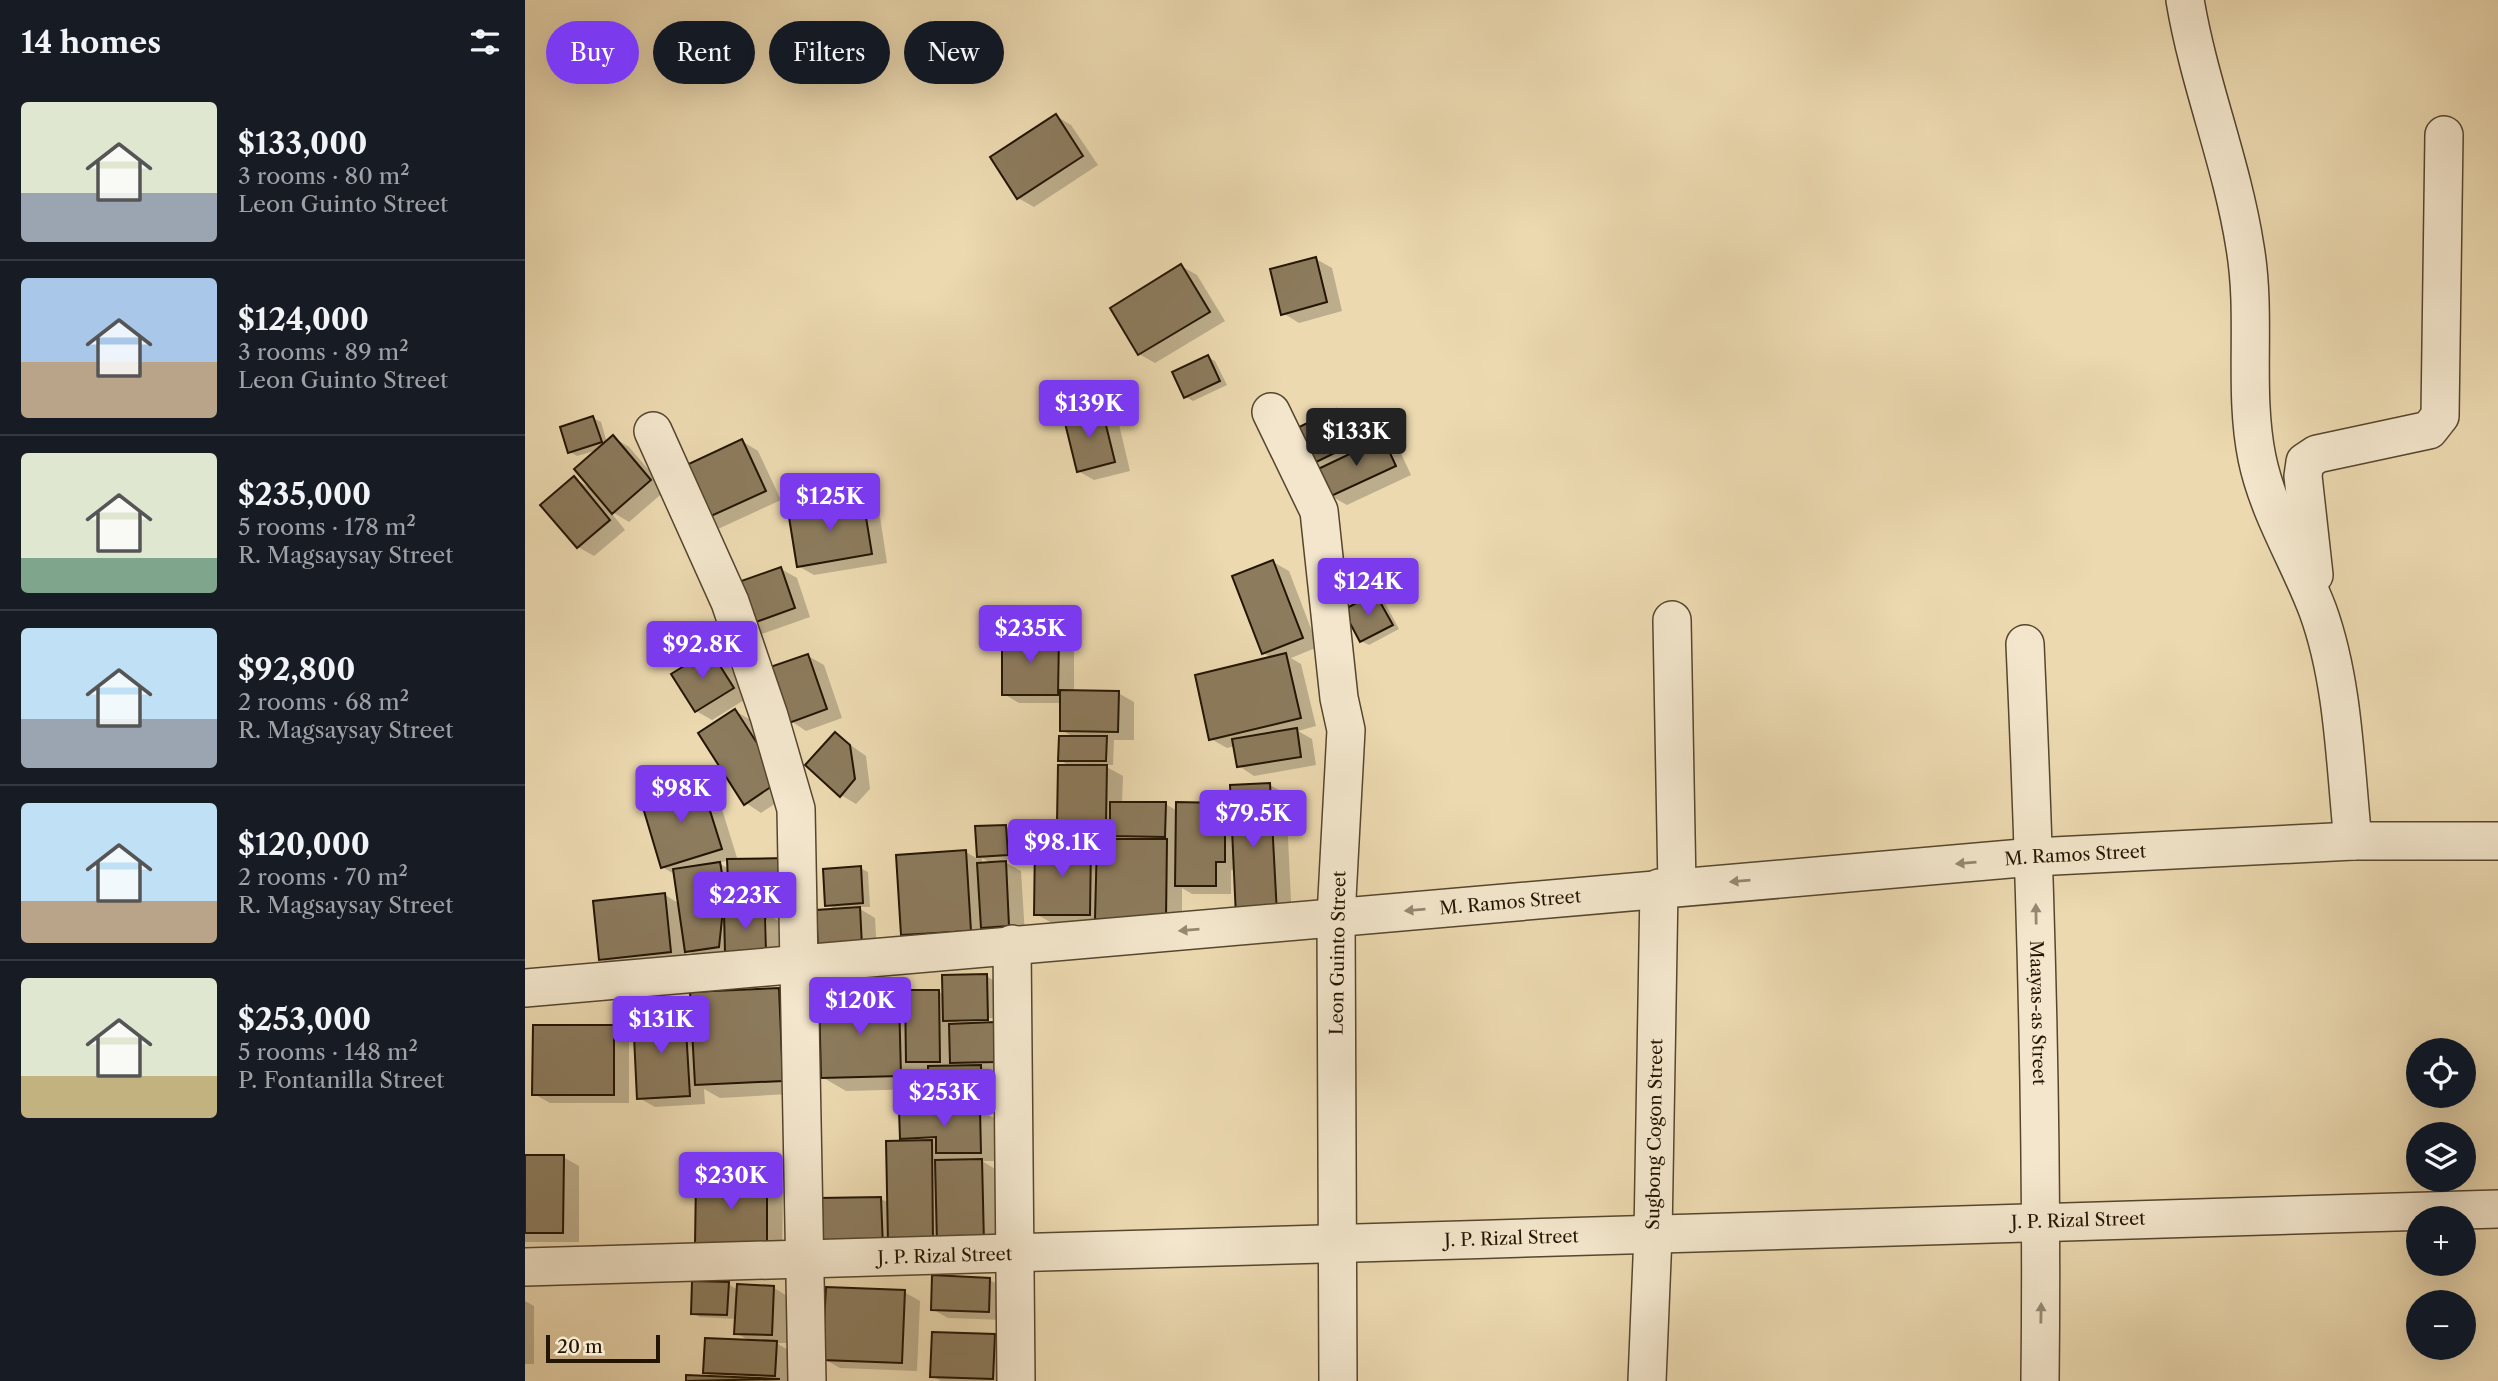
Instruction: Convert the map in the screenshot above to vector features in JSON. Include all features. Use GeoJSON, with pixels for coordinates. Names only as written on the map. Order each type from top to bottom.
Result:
{"type":"FeatureCollection","features":[{"type":"Feature","properties":{"kind":"street"},"geometry":{"type":"LineString","coordinates":[[2185,0],[2192,44],[2245,246],[2251,301],[2250,391],[2257,458],[2265,488],[2319,613]]}},
{"type":"Feature","properties":{"kind":"street"},"geometry":{"type":"LineString","coordinates":[[2353,841],[2336,686],[2319,613],[2303,476],[2305,462],[2317,454],[2429,430],[2440,416],[2444,135]]}},
{"type":"Feature","properties":{"kind":"street","name":"Leon Guinto Street"},"geometry":{"type":"LineString","coordinates":[[1271,412],[1319,511],[1339,698],[1346,730],[1346,772],[1336,917],[1338,1381]]}},
{"type":"Feature","properties":{"kind":"street"},"geometry":{"type":"LineString","coordinates":[[653,431],[730,602],[769,716],[796,809],[807,1381]]}},
{"type":"Feature","properties":{"kind":"street","name":"Sugbong Cogon Street"},"geometry":{"type":"LineString","coordinates":[[1647,1381],[1668,888],[1672,621]]}},
{"type":"Feature","properties":{"kind":"street","name":"Maayas-as Street"},"geometry":{"type":"LineString","coordinates":[[2025,644],[2034,857],[2042,1220],[2041,1381]]}},
{"type":"Feature","properties":{"kind":"street","name":"M. Ramos Street"},"geometry":{"type":"LineString","coordinates":[[525,989],[1012,944],[2034,857],[2353,841],[2498,841]]}},
{"type":"Feature","properties":{"kind":"street"},"geometry":{"type":"LineString","coordinates":[[1012,944],[1016,1381]]}},
{"type":"Feature","properties":{"kind":"street","name":"J. P. Rizal Street"},"geometry":{"type":"LineString","coordinates":[[525,1267],[1014,1256],[2042,1220],[2498,1209]]}},
{"type":"Feature","properties":{"kind":"building"},"geometry":{"type":"Polygon","coordinates":[[[1056,114],[1083,156],[1017,199],[990,157],[1056,114]]]}},
{"type":"Feature","properties":{"kind":"building"},"geometry":{"type":"Polygon","coordinates":[[[1316,257],[1327,302],[1281,315],[1270,269],[1316,257]]]}},
{"type":"Feature","properties":{"kind":"building"},"geometry":{"type":"Polygon","coordinates":[[[1181,264],[1210,312],[1138,355],[1110,308],[1181,264]]]}},
{"type":"Feature","properties":{"kind":"building"},"geometry":{"type":"Polygon","coordinates":[[[1208,355],[1220,381],[1184,398],[1172,372],[1208,355]]]}},
{"type":"Feature","properties":{"kind":"building"},"geometry":{"type":"Polygon","coordinates":[[[1102,409],[1115,462],[1077,472],[1064,419],[1102,409]]]}},
{"type":"Feature","properties":{"kind":"building"},"geometry":{"type":"Polygon","coordinates":[[[1336,409],[1353,444],[1306,467],[1289,432],[1336,409]]]}},
{"type":"Feature","properties":{"kind":"building"},"geometry":{"type":"Polygon","coordinates":[[[593,416],[602,442],[568,453],[560,427],[593,416]]]}},
{"type":"Feature","properties":{"kind":"building"},"geometry":{"type":"Polygon","coordinates":[[[613,435],[651,480],[612,514],[574,469],[613,435]]]}},
{"type":"Feature","properties":{"kind":"building"},"geometry":{"type":"Polygon","coordinates":[[[1383,438],[1396,466],[1329,497],[1316,470],[1383,438]]]}},
{"type":"Feature","properties":{"kind":"building"},"geometry":{"type":"Polygon","coordinates":[[[742,439],[766,491],[700,521],[678,469],[742,439]]]}},
{"type":"Feature","properties":{"kind":"building"},"geometry":{"type":"Polygon","coordinates":[[[574,476],[610,520],[577,548],[540,505],[574,476]]]}},
{"type":"Feature","properties":{"kind":"building"},"geometry":{"type":"Polygon","coordinates":[[[863,499],[872,554],[797,567],[788,511],[863,499]]]}},
{"type":"Feature","properties":{"kind":"building"},"geometry":{"type":"Polygon","coordinates":[[[1273,560],[1303,638],[1262,654],[1232,576],[1273,560]]]}},
{"type":"Feature","properties":{"kind":"building"},"geometry":{"type":"Polygon","coordinates":[[[781,567],[795,608],[742,627],[727,586],[781,567]]]}},
{"type":"Feature","properties":{"kind":"building"},"geometry":{"type":"Polygon","coordinates":[[[1375,593],[1393,625],[1360,642],[1343,610],[1375,593]]]}},
{"type":"Feature","properties":{"kind":"building"},"geometry":{"type":"Polygon","coordinates":[[[1002,635],[1059,636],[1058,695],[1002,695],[1002,635]]]}},
{"type":"Feature","properties":{"kind":"building"},"geometry":{"type":"Polygon","coordinates":[[[710,650],[734,688],[695,712],[671,674],[710,650]]]}},
{"type":"Feature","properties":{"kind":"building"},"geometry":{"type":"Polygon","coordinates":[[[1286,653],[1301,718],[1209,740],[1195,675],[1286,653]]]}},
{"type":"Feature","properties":{"kind":"building"},"geometry":{"type":"Polygon","coordinates":[[[808,654],[827,709],[789,723],[770,667],[808,654]]]}},
{"type":"Feature","properties":{"kind":"building"},"geometry":{"type":"Polygon","coordinates":[[[1060,690],[1119,691],[1118,732],[1060,731],[1060,690]]]}},
{"type":"Feature","properties":{"kind":"building"},"geometry":{"type":"Polygon","coordinates":[[[735,709],[781,780],[744,805],[698,733],[735,709]]]}},
{"type":"Feature","properties":{"kind":"building"},"geometry":{"type":"Polygon","coordinates":[[[1297,728],[1301,757],[1237,767],[1232,739],[1297,728]]]}},
{"type":"Feature","properties":{"kind":"building"},"geometry":{"type":"Polygon","coordinates":[[[835,732],[850,745],[855,779],[840,797],[805,765],[835,732]]]}},
{"type":"Feature","properties":{"kind":"building"},"geometry":{"type":"Polygon","coordinates":[[[1059,736],[1107,736],[1106,761],[1058,761],[1059,736]]]}},
{"type":"Feature","properties":{"kind":"building"},"geometry":{"type":"Polygon","coordinates":[[[1058,765],[1107,765],[1106,823],[1057,823],[1058,765]]]}},
{"type":"Feature","properties":{"kind":"building"},"geometry":{"type":"Polygon","coordinates":[[[701,782],[722,849],[661,868],[641,801],[701,782]]]}},
{"type":"Feature","properties":{"kind":"building"},"geometry":{"type":"Polygon","coordinates":[[[1270,783],[1277,914],[1236,917],[1230,785],[1270,783]]]}},
{"type":"Feature","properties":{"kind":"building"},"geometry":{"type":"Polygon","coordinates":[[[1110,802],[1166,802],[1165,837],[1110,836],[1110,802]]]}},
{"type":"Feature","properties":{"kind":"building"},"geometry":{"type":"Polygon","coordinates":[[[1176,802],[1225,803],[1225,862],[1216,862],[1216,886],[1175,886],[1176,802]]]}},
{"type":"Feature","properties":{"kind":"building"},"geometry":{"type":"Polygon","coordinates":[[[1006,825],[1008,855],[977,857],[975,826],[1006,825]]]}},
{"type":"Feature","properties":{"kind":"building"},"geometry":{"type":"Polygon","coordinates":[[[1097,839],[1167,839],[1166,920],[1095,919],[1097,839]]]}},
{"type":"Feature","properties":{"kind":"building"},"geometry":{"type":"Polygon","coordinates":[[[1035,842],[1091,843],[1090,915],[1034,915],[1035,842]]]}},
{"type":"Feature","properties":{"kind":"building"},"geometry":{"type":"Polygon","coordinates":[[[966,850],[971,931],[901,935],[896,855],[966,850]]]}},
{"type":"Feature","properties":{"kind":"building"},"geometry":{"type":"Polygon","coordinates":[[[788,858],[789,904],[729,906],[727,859],[788,858]]]}},
{"type":"Feature","properties":{"kind":"building"},"geometry":{"type":"Polygon","coordinates":[[[1006,861],[1009,926],[981,928],[977,863],[1006,861]]]}},
{"type":"Feature","properties":{"kind":"building"},"geometry":{"type":"Polygon","coordinates":[[[720,862],[725,891],[719,947],[685,952],[673,869],[720,862]]]}},
{"type":"Feature","properties":{"kind":"building"},"geometry":{"type":"Polygon","coordinates":[[[861,866],[863,903],[825,906],[823,869],[861,866]]]}},
{"type":"Feature","properties":{"kind":"building"},"geometry":{"type":"Polygon","coordinates":[[[665,893],[671,952],[599,960],[593,901],[665,893]]]}},
{"type":"Feature","properties":{"kind":"building"},"geometry":{"type":"Polygon","coordinates":[[[860,907],[862,946],[818,949],[816,910],[860,907]]]}},
{"type":"Feature","properties":{"kind":"building"},"geometry":{"type":"Polygon","coordinates":[[[765,911],[766,952],[725,953],[724,912],[765,911]]]}},
{"type":"Feature","properties":{"kind":"building"},"geometry":{"type":"Polygon","coordinates":[[[987,974],[988,1020],[943,1021],[942,975],[987,974]]]}},
{"type":"Feature","properties":{"kind":"building"},"geometry":{"type":"Polygon","coordinates":[[[779,988],[783,1081],[695,1085],[690,992],[779,988]]]}},
{"type":"Feature","properties":{"kind":"building"},"geometry":{"type":"Polygon","coordinates":[[[905,990],[939,990],[940,1062],[906,1062],[905,990]]]}},
{"type":"Feature","properties":{"kind":"building"},"geometry":{"type":"Polygon","coordinates":[[[899,997],[901,1076],[821,1078],[819,998],[899,997]]]}},
{"type":"Feature","properties":{"kind":"building"},"geometry":{"type":"Polygon","coordinates":[[[685,1012],[690,1096],[637,1099],[633,1015],[685,1012]]]}},
{"type":"Feature","properties":{"kind":"building"},"geometry":{"type":"Polygon","coordinates":[[[995,1022],[996,1062],[950,1063],[949,1024],[995,1022]]]}},
{"type":"Feature","properties":{"kind":"building"},"geometry":{"type":"Polygon","coordinates":[[[533,1025],[614,1025],[614,1095],[532,1095],[533,1025]]]}},
{"type":"Feature","properties":{"kind":"building"},"geometry":{"type":"Polygon","coordinates":[[[981,1065],[982,1101],[928,1102],[928,1066],[981,1065]]]}},
{"type":"Feature","properties":{"kind":"building"},"geometry":{"type":"Polygon","coordinates":[[[980,1109],[981,1153],[936,1153],[936,1137],[900,1139],[899,1110],[980,1109]]]}},
{"type":"Feature","properties":{"kind":"building"},"geometry":{"type":"Polygon","coordinates":[[[932,1140],[933,1242],[888,1243],[886,1141],[932,1140]]]}},
{"type":"Feature","properties":{"kind":"building"},"geometry":{"type":"Polygon","coordinates":[[[525,1155],[564,1155],[563,1233],[525,1233],[525,1155]]]}},
{"type":"Feature","properties":{"kind":"building"},"geometry":{"type":"Polygon","coordinates":[[[982,1159],[984,1243],[937,1244],[935,1160],[982,1159]]]}},
{"type":"Feature","properties":{"kind":"building"},"geometry":{"type":"Polygon","coordinates":[[[696,1179],[767,1180],[767,1245],[695,1245],[696,1179]]]}},
{"type":"Feature","properties":{"kind":"building"},"geometry":{"type":"Polygon","coordinates":[[[881,1197],[883,1248],[820,1250],[819,1198],[881,1197]]]}},
{"type":"Feature","properties":{"kind":"building"},"geometry":{"type":"Polygon","coordinates":[[[932,1275],[990,1278],[989,1312],[931,1310],[932,1275]]]}},
{"type":"Feature","properties":{"kind":"building"},"geometry":{"type":"Polygon","coordinates":[[[692,1281],[729,1282],[727,1315],[691,1314],[692,1281]]]}},
{"type":"Feature","properties":{"kind":"building"},"geometry":{"type":"Polygon","coordinates":[[[737,1284],[774,1286],[772,1335],[734,1334],[737,1284]]]}},
{"type":"Feature","properties":{"kind":"building"},"geometry":{"type":"Polygon","coordinates":[[[826,1287],[905,1290],[902,1363],[822,1360],[826,1287]]]}},
{"type":"Feature","properties":{"kind":"building"},"geometry":{"type":"Polygon","coordinates":[[[932,1332],[995,1334],[993,1379],[930,1377],[932,1332]]]}},
{"type":"Feature","properties":{"kind":"building"},"geometry":{"type":"Polygon","coordinates":[[[705,1338],[777,1341],[775,1376],[703,1373],[705,1338]]]}},
{"type":"Feature","properties":{"kind":"building"},"geometry":{"type":"Polygon","coordinates":[[[686,1375],[780,1379],[686,1381],[686,1375]]]}}]}
